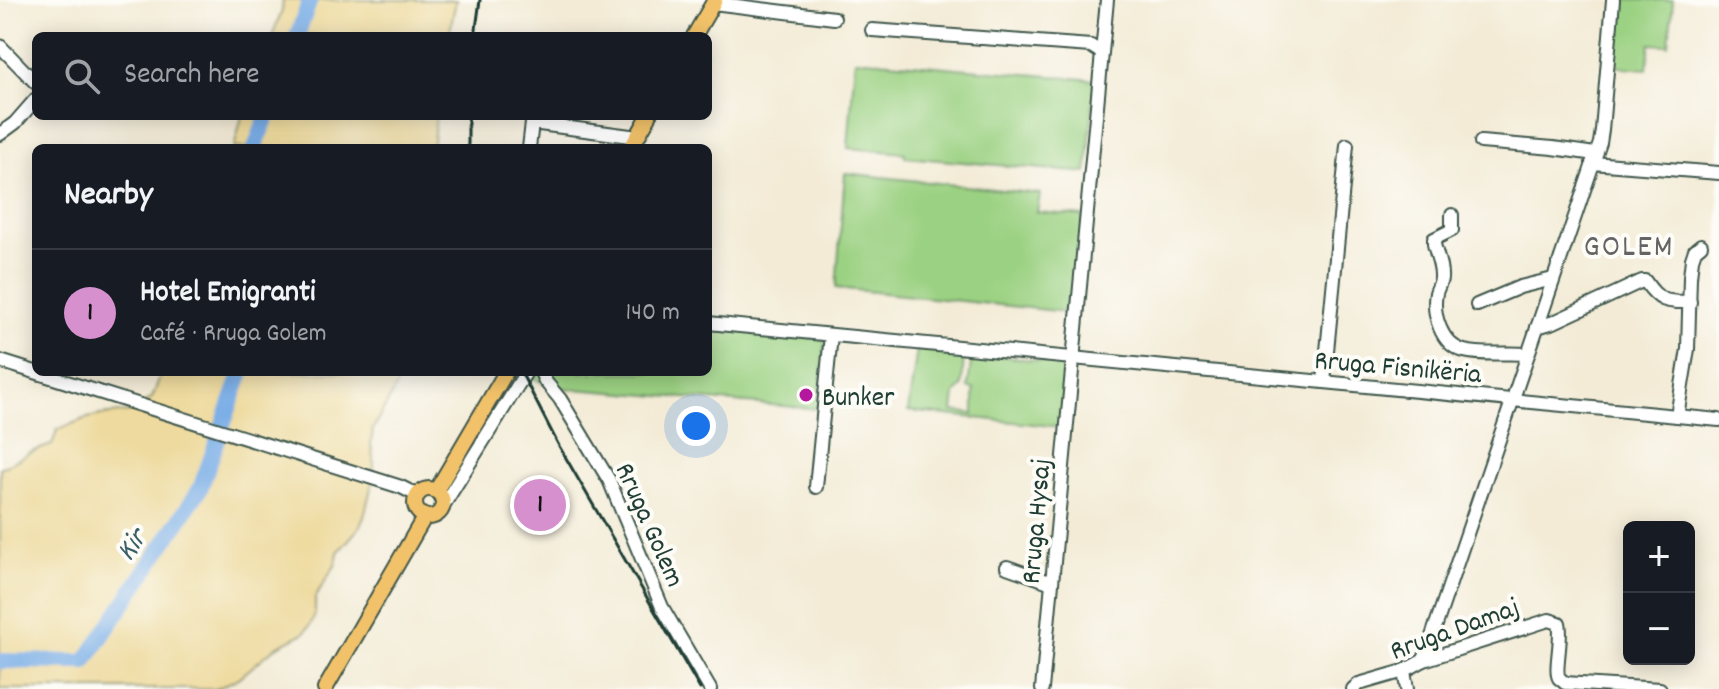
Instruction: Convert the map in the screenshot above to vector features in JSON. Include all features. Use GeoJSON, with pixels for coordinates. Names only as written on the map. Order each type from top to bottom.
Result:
{"type":"FeatureCollection","features":[{"type":"Feature","properties":{"kind":"main road"},"geometry":{"type":"LineString","coordinates":[[696,32],[714,2]]}},
{"type":"Feature","properties":{"kind":"main road"},"geometry":{"type":"LineString","coordinates":[[634,142],[647,120]]}},
{"type":"Feature","properties":{"kind":"main road"},"geometry":{"type":"LineString","coordinates":[[436,491],[504,376]]}},
{"type":"Feature","properties":{"kind":"main road"},"geometry":{"type":"LineString","coordinates":[[424,489],[436,491],[443,503],[441,509],[437,514],[425,516],[415,505],[417,495],[424,489]]}},
{"type":"Feature","properties":{"kind":"main road"},"geometry":{"type":"LineString","coordinates":[[325,689],[425,516]]}},
{"type":"Feature","properties":{"kind":"street"},"geometry":{"type":"LineString","coordinates":[[1073,358],[1107,0]]}},
{"type":"Feature","properties":{"kind":"street"},"geometry":{"type":"LineString","coordinates":[[1424,660],[1594,159],[1602,130],[1613,0]]}},
{"type":"Feature","properties":{"kind":"street"},"geometry":{"type":"LineString","coordinates":[[714,2],[834,18]]}},
{"type":"Feature","properties":{"kind":"street"},"geometry":{"type":"LineString","coordinates":[[872,30],[1091,46],[1102,53]]}},
{"type":"Feature","properties":{"kind":"street"},"geometry":{"type":"LineString","coordinates":[[0,46],[32,79]]}},
{"type":"Feature","properties":{"kind":"street"},"geometry":{"type":"LineString","coordinates":[[0,134],[32,104]]}},
{"type":"Feature","properties":{"kind":"street"},"geometry":{"type":"LineString","coordinates":[[529,144],[532,123],[634,142]]}},
{"type":"Feature","properties":{"kind":"street"},"geometry":{"type":"LineString","coordinates":[[1481,142],[1553,148],[1594,159],[1719,173]]}},
{"type":"Feature","properties":{"kind":"street"},"geometry":{"type":"LineString","coordinates":[[1324,382],[1347,145]]}},
{"type":"Feature","properties":{"kind":"street"},"geometry":{"type":"LineString","coordinates":[[1452,215],[1452,230],[1434,239],[1441,274],[1436,305],[1443,336],[1451,346],[1467,351],[1527,354]]}},
{"type":"Feature","properties":{"kind":"street"},"geometry":{"type":"LineString","coordinates":[[1677,416],[1688,349],[1692,259],[1701,245]]}},
{"type":"Feature","properties":{"kind":"street"},"geometry":{"type":"LineString","coordinates":[[1477,305],[1520,287],[1553,279]]}},
{"type":"Feature","properties":{"kind":"street"},"geometry":{"type":"LineString","coordinates":[[1537,327],[1642,281],[1659,298],[1668,302],[1690,302]]}},
{"type":"Feature","properties":{"kind":"street","name":"Rruga Fisnikëria"},"geometry":{"type":"LineString","coordinates":[[712,323],[1719,420]]}},
{"type":"Feature","properties":{"kind":"street"},"geometry":{"type":"LineString","coordinates":[[816,487],[831,335]]}},
{"type":"Feature","properties":{"kind":"street","name":"Rruga Hysaj"},"geometry":{"type":"LineString","coordinates":[[1042,689],[1073,358]]}},
{"type":"Feature","properties":{"kind":"street"},"geometry":{"type":"LineString","coordinates":[[0,361],[32,371]]}},
{"type":"Feature","properties":{"kind":"street"},"geometry":{"type":"LineString","coordinates":[[48,376],[401,487],[417,495]]}},
{"type":"Feature","properties":{"kind":"street"},"geometry":{"type":"LineString","coordinates":[[441,509],[523,376]]}},
{"type":"Feature","properties":{"kind":"street"},"geometry":{"type":"LineString","coordinates":[[525,376],[528,381],[543,376]]}},
{"type":"Feature","properties":{"kind":"street","name":"Rruga Golem"},"geometry":{"type":"LineString","coordinates":[[543,376],[609,480],[662,607],[710,689]]}},
{"type":"Feature","properties":{"kind":"street"},"geometry":{"type":"LineString","coordinates":[[1007,567],[1052,583]]}},
{"type":"Feature","properties":{"kind":"street","name":"Rruga Damaj"},"geometry":{"type":"LineString","coordinates":[[1353,689],[1359,684],[1404,671],[1424,660],[1549,620],[1559,623],[1558,672],[1565,683],[1660,689]]}},
{"type":"Feature","properties":{"kind":"street"},"geometry":{"type":"LineString","coordinates":[[1404,671],[1407,689]]}},
{"type":"Feature","properties":{"kind":"green space"},"geometry":{"type":"Polygon","coordinates":[[[1618,0],[1673,0],[1669,45],[1650,44],[1647,69],[1610,66],[1618,0]]]}},
{"type":"Feature","properties":{"kind":"green space"},"geometry":{"type":"Polygon","coordinates":[[[855,59],[1095,80],[1087,173],[905,157],[905,153],[848,148],[855,59]]]}},
{"type":"Feature","properties":{"kind":"green space"},"geometry":{"type":"Polygon","coordinates":[[[845,173],[1040,194],[1037,212],[1083,216],[1075,313],[836,288],[845,173]]]}},
{"type":"Feature","properties":{"kind":"green space"},"geometry":{"type":"Polygon","coordinates":[[[712,327],[822,339],[825,343],[819,409],[550,387],[531,376],[712,376],[712,327]]]}},
{"type":"Feature","properties":{"kind":"green space"},"geometry":{"type":"Polygon","coordinates":[[[917,349],[964,353],[962,387],[955,394],[953,411],[974,414],[974,389],[968,388],[972,353],[1068,364],[1061,427],[908,411],[917,349]]]}},
{"type":"Feature","properties":{"kind":"sand"},"geometry":{"type":"Polygon","coordinates":[[[283,0],[456,0],[450,32],[274,32],[283,0]]]}},
{"type":"Feature","properties":{"kind":"sand"},"geometry":{"type":"Polygon","coordinates":[[[241,120],[436,120],[432,144],[235,144],[241,120]]]}},
{"type":"Feature","properties":{"kind":"sand"},"geometry":{"type":"Polygon","coordinates":[[[160,376],[398,376],[396,387],[373,429],[371,444],[374,465],[364,517],[359,528],[338,552],[336,564],[315,597],[315,614],[304,633],[276,647],[239,678],[216,689],[0,689],[0,467],[52,445],[57,430],[84,419],[130,412],[152,398],[160,376]]]}},
{"type":"Feature","properties":{"kind":"waterway","name":"Kir"},"geometry":{"type":"LineString","coordinates":[[298,32],[310,0]]}},
{"type":"Feature","properties":{"kind":"waterway","name":"Kir"},"geometry":{"type":"LineString","coordinates":[[256,144],[266,120]]}},
{"type":"Feature","properties":{"kind":"waterway","name":"Kir"},"geometry":{"type":"LineString","coordinates":[[0,661],[85,662],[200,489],[241,376]]}},
{"type":"Feature","properties":{"kind":"railway"},"geometry":{"type":"LineString","coordinates":[[476,32],[480,0]]}},
{"type":"Feature","properties":{"kind":"railway"},"geometry":{"type":"LineString","coordinates":[[468,120],[468,144]]}},
{"type":"Feature","properties":{"kind":"railway"},"geometry":{"type":"LineString","coordinates":[[523,376],[559,446],[700,689]]}},
{"type":"Feature","properties":{"kind":"place","name":"Bunker"},"geometry":{"type":"Point","coordinates":[806,395]}},
{"type":"Feature","properties":{"kind":"place","name":"Hotel Emigranti"},"geometry":{"type":"Point","coordinates":[540,505]}},
{"type":"Feature","properties":{"kind":"district","name":"GOLEM"},"geometry":{"type":"Point","coordinates":[1629,244]}}]}
